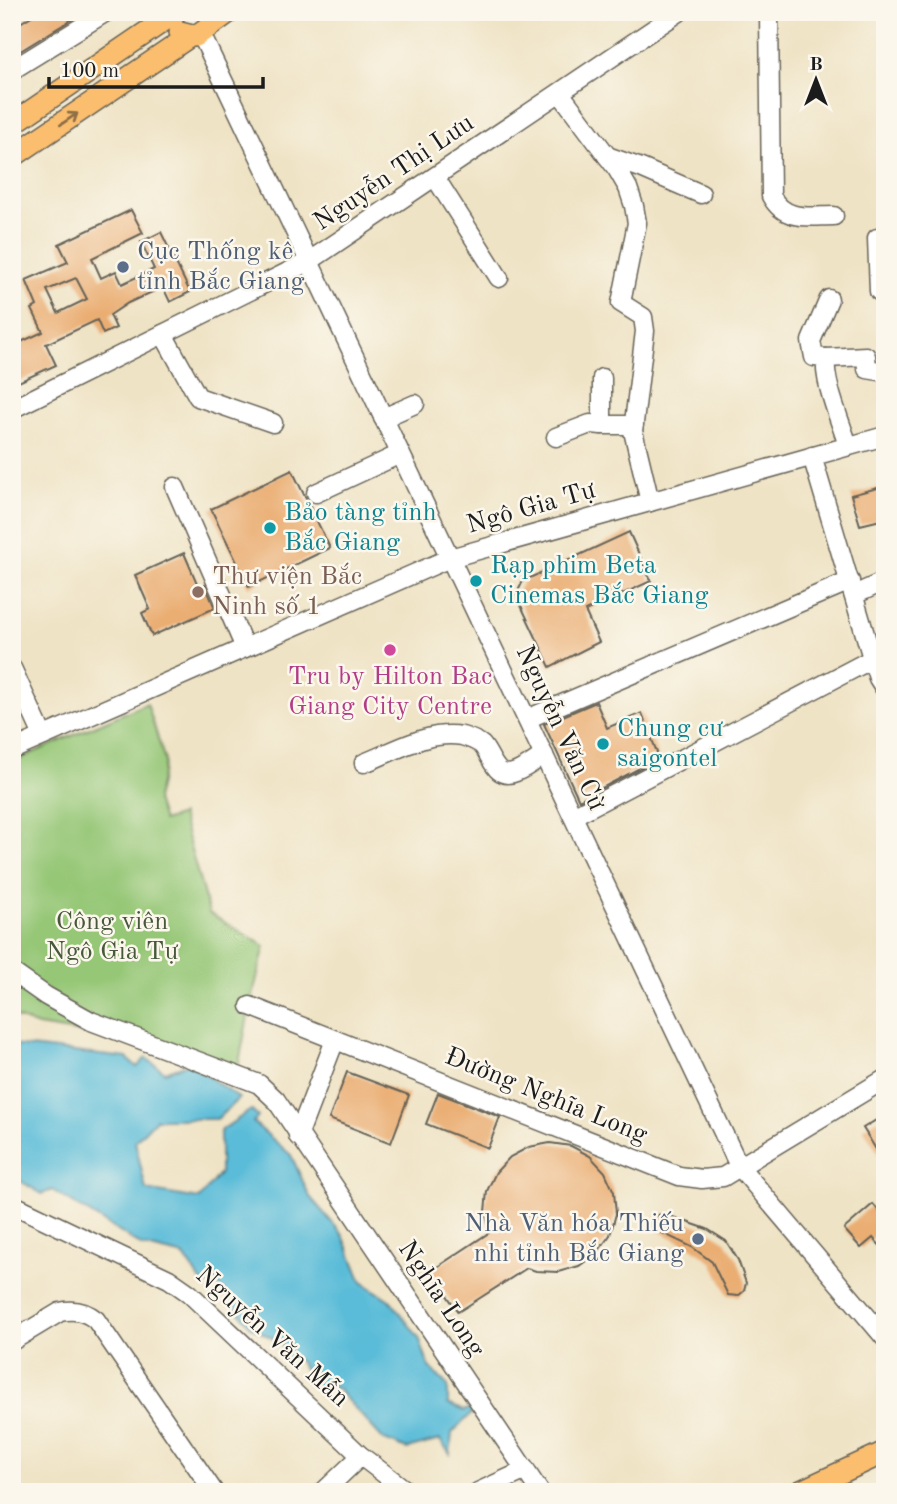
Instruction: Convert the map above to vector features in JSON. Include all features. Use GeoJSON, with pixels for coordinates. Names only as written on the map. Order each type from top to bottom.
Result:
{"type":"FeatureCollection","features":[{"type":"Feature","properties":{"kind":"main road"},"geometry":{"type":"LineString","coordinates":[[12,157],[201,28],[229,12]]}},
{"type":"Feature","properties":{"kind":"main road"},"geometry":{"type":"LineString","coordinates":[[175,13],[177,28],[201,28]]}},
{"type":"Feature","properties":{"kind":"main road"},"geometry":{"type":"LineString","coordinates":[[12,124],[175,13]]}},
{"type":"Feature","properties":{"kind":"main road"},"geometry":{"type":"LineString","coordinates":[[799,1492],[885,1452]]}},
{"type":"Feature","properties":{"kind":"street"},"geometry":{"type":"LineString","coordinates":[[12,69],[106,12]]}},
{"type":"Feature","properties":{"kind":"street","name":"Nguyễn Thị Lưu"},"geometry":{"type":"LineString","coordinates":[[12,409],[308,262],[679,12]]}},
{"type":"Feature","properties":{"kind":"street"},"geometry":{"type":"LineString","coordinates":[[769,12],[771,196],[777,207],[786,213],[834,216]]}},
{"type":"Feature","properties":{"kind":"street","name":"Nguyễn Văn Cừ"},"geometry":{"type":"LineString","coordinates":[[201,28],[308,262],[739,1166],[885,1338]]}},
{"type":"Feature","properties":{"kind":"street"},"geometry":{"type":"LineString","coordinates":[[560,93],[628,188],[637,223],[621,303],[633,308],[643,317],[645,331],[634,425],[641,471],[650,502]]}},
{"type":"Feature","properties":{"kind":"street"},"geometry":{"type":"LineString","coordinates":[[607,156],[701,194]]}},
{"type":"Feature","properties":{"kind":"street"},"geometry":{"type":"LineString","coordinates":[[435,177],[499,278]]}},
{"type":"Feature","properties":{"kind":"street"},"geometry":{"type":"LineString","coordinates":[[877,238],[879,290],[885,293]]}},
{"type":"Feature","properties":{"kind":"street"},"geometry":{"type":"LineString","coordinates":[[829,299],[810,341],[814,357],[866,356],[867,369],[885,372]]}},
{"type":"Feature","properties":{"kind":"street"},"geometry":{"type":"LineString","coordinates":[[163,334],[198,397],[273,423]]}},
{"type":"Feature","properties":{"kind":"street"},"geometry":{"type":"LineString","coordinates":[[826,358],[825,364],[848,446]]}},
{"type":"Feature","properties":{"kind":"street"},"geometry":{"type":"LineString","coordinates":[[602,425],[603,378]]}},
{"type":"Feature","properties":{"kind":"street"},"geometry":{"type":"LineString","coordinates":[[383,418],[415,404]]}},
{"type":"Feature","properties":{"kind":"street"},"geometry":{"type":"LineString","coordinates":[[556,437],[590,424],[634,425]]}},
{"type":"Feature","properties":{"kind":"street","name":"Ngô Gia Tự"},"geometry":{"type":"LineString","coordinates":[[12,751],[450,558],[885,436]]}},
{"type":"Feature","properties":{"kind":"street"},"geometry":{"type":"LineString","coordinates":[[316,493],[400,454]]}},
{"type":"Feature","properties":{"kind":"street"},"geometry":{"type":"LineString","coordinates":[[812,456],[872,659],[885,689]]}},
{"type":"Feature","properties":{"kind":"street"},"geometry":{"type":"LineString","coordinates":[[175,487],[245,648]]}},
{"type":"Feature","properties":{"kind":"street"},"geometry":{"type":"LineString","coordinates":[[527,719],[852,588],[885,582]]}},
{"type":"Feature","properties":{"kind":"street"},"geometry":{"type":"LineString","coordinates":[[573,816],[872,659]]}},
{"type":"Feature","properties":{"kind":"street"},"geometry":{"type":"LineString","coordinates":[[12,668],[43,736]]}},
{"type":"Feature","properties":{"kind":"street"},"geometry":{"type":"LineString","coordinates":[[364,763],[439,735],[467,737],[481,744],[496,769],[502,773],[515,772],[544,755]]}},
{"type":"Feature","properties":{"kind":"street"},"geometry":{"type":"LineString","coordinates":[[12,972],[46,996],[91,1021],[259,1084],[276,1100],[298,1136]]}},
{"type":"Feature","properties":{"kind":"street","name":"Đường Nghĩa Long"},"geometry":{"type":"LineString","coordinates":[[250,1006],[679,1176],[702,1179],[723,1177],[885,1080]]}},
{"type":"Feature","properties":{"kind":"street"},"geometry":{"type":"LineString","coordinates":[[298,1136],[335,1040]]}},
{"type":"Feature","properties":{"kind":"street","name":"Nghĩa Long"},"geometry":{"type":"LineString","coordinates":[[298,1136],[540,1492]]}},
{"type":"Feature","properties":{"kind":"street","name":"Nguyễn Văn Mẫn"},"geometry":{"type":"LineString","coordinates":[[12,1204],[169,1279],[189,1293],[361,1456],[408,1492]]}},
{"type":"Feature","properties":{"kind":"street"},"geometry":{"type":"LineString","coordinates":[[12,1340],[68,1310],[88,1314],[96,1320],[214,1492]]}},
{"type":"Feature","properties":{"kind":"street"},"geometry":{"type":"LineString","coordinates":[[323,1492],[361,1456]]}},
{"type":"Feature","properties":{"kind":"street"},"geometry":{"type":"LineString","coordinates":[[478,1492],[526,1471]]}},
{"type":"Feature","properties":{"kind":"green space","name":"Công viên Ngô Gia Tự"},"geometry":{"type":"Polygon","coordinates":[[[147,703],[165,761],[156,800],[163,821],[181,815],[209,913],[265,946],[237,1073],[137,1042],[38,1026],[12,1016],[12,762],[147,703]]]}},
{"type":"Feature","properties":{"kind":"water"},"geometry":{"type":"Polygon","coordinates":[[[12,1045],[127,1058],[137,1067],[146,1058],[165,1072],[189,1063],[239,1098],[217,1119],[156,1119],[135,1141],[146,1190],[199,1199],[220,1173],[220,1131],[251,1110],[258,1117],[253,1122],[291,1155],[310,1197],[343,1235],[362,1282],[391,1301],[419,1338],[429,1367],[448,1386],[448,1404],[464,1411],[481,1404],[452,1433],[450,1454],[440,1440],[407,1449],[384,1440],[336,1388],[317,1388],[298,1360],[284,1360],[282,1343],[251,1327],[218,1284],[203,1284],[184,1256],[142,1246],[52,1190],[42,1194],[12,1176],[12,1045]]]}},
{"type":"Feature","properties":{"kind":"building"},"geometry":{"type":"Polygon","coordinates":[[[38,12],[84,12],[12,56],[12,28],[38,12]]]}},
{"type":"Feature","properties":{"kind":"building"},"geometry":{"type":"Polygon","coordinates":[[[131,210],[143,233],[92,258],[101,278],[116,271],[122,284],[154,269],[141,242],[161,232],[190,292],[170,302],[163,287],[128,303],[110,315],[116,328],[103,334],[97,320],[46,344],[56,365],[12,385],[12,346],[43,332],[32,309],[37,306],[26,280],[68,262],[59,244],[131,210]],[[76,278],[47,290],[58,313],[87,299],[76,278]]]}},
{"type":"Feature","properties":{"kind":"building","name":"Bảo tàng tỉnh Bắc Giang"},"geometry":{"type":"Polygon","coordinates":[[[292,470],[330,548],[249,587],[211,509],[292,470]]]}},
{"type":"Feature","properties":{"kind":"building"},"geometry":{"type":"Polygon","coordinates":[[[885,486],[885,519],[860,525],[851,495],[885,486]]]}},
{"type":"Feature","properties":{"kind":"building"},"geometry":{"type":"Polygon","coordinates":[[[629,532],[651,581],[585,611],[599,642],[550,667],[516,595],[523,581],[629,532]]]}},
{"type":"Feature","properties":{"kind":"building","name":"Thư viện Bắc Ninh số 1"},"geometry":{"type":"Polygon","coordinates":[[[184,553],[199,588],[205,585],[215,608],[152,636],[142,613],[150,609],[135,575],[184,553]]]}},
{"type":"Feature","properties":{"kind":"building","name":"Chung cư saigontel"},"geometry":{"type":"Polygon","coordinates":[[[596,702],[607,728],[642,713],[659,758],[579,800],[544,724],[596,702]]]}},
{"type":"Feature","properties":{"kind":"building"},"geometry":{"type":"Polygon","coordinates":[[[347,1072],[409,1095],[391,1143],[329,1119],[347,1072]]]}},
{"type":"Feature","properties":{"kind":"building"},"geometry":{"type":"Polygon","coordinates":[[[438,1093],[500,1117],[488,1148],[426,1124],[438,1093]]]}},
{"type":"Feature","properties":{"kind":"building"},"geometry":{"type":"Polygon","coordinates":[[[878,1119],[885,1131],[885,1164],[863,1128],[878,1119]]]}},
{"type":"Feature","properties":{"kind":"building"},"geometry":{"type":"Polygon","coordinates":[[[550,1143],[571,1146],[590,1156],[605,1172],[614,1192],[616,1214],[610,1235],[597,1253],[579,1266],[558,1272],[527,1268],[458,1312],[431,1271],[490,1232],[485,1212],[487,1191],[496,1172],[510,1157],[529,1147],[550,1143]]]}},
{"type":"Feature","properties":{"kind":"building"},"geometry":{"type":"Polygon","coordinates":[[[873,1204],[885,1218],[885,1251],[873,1238],[861,1248],[844,1229],[873,1204]]]}},
{"type":"Feature","properties":{"kind":"building"},"geometry":{"type":"Polygon","coordinates":[[[664,1214],[707,1229],[726,1241],[738,1260],[746,1283],[744,1291],[738,1296],[728,1295],[712,1262],[692,1247],[658,1231],[654,1226],[655,1219],[664,1214]]]}},
{"type":"Feature","properties":{"kind":"place","name":"Cục Thống kê tỉnh Bắc Giang"},"geometry":{"type":"Point","coordinates":[123,267]}},
{"type":"Feature","properties":{"kind":"place","name":"Bảo tàng tỉnh Bắc Giang"},"geometry":{"type":"Point","coordinates":[270,528]}},
{"type":"Feature","properties":{"kind":"place","name":"Rạp phim Beta Cinemas Bắc Giang"},"geometry":{"type":"Point","coordinates":[476,581]}},
{"type":"Feature","properties":{"kind":"place","name":"Thư viện Bắc Ninh số 1"},"geometry":{"type":"Point","coordinates":[198,592]}},
{"type":"Feature","properties":{"kind":"place","name":"Tru by Hilton Bac Giang City Centre"},"geometry":{"type":"Point","coordinates":[390,650]}},
{"type":"Feature","properties":{"kind":"place","name":"Chung cư saigontel"},"geometry":{"type":"Point","coordinates":[603,744]}},
{"type":"Feature","properties":{"kind":"place","name":"Nhà Văn hóa Thiếu nhi tỉnh Bắc Giang"},"geometry":{"type":"Point","coordinates":[698,1239]}}]}
